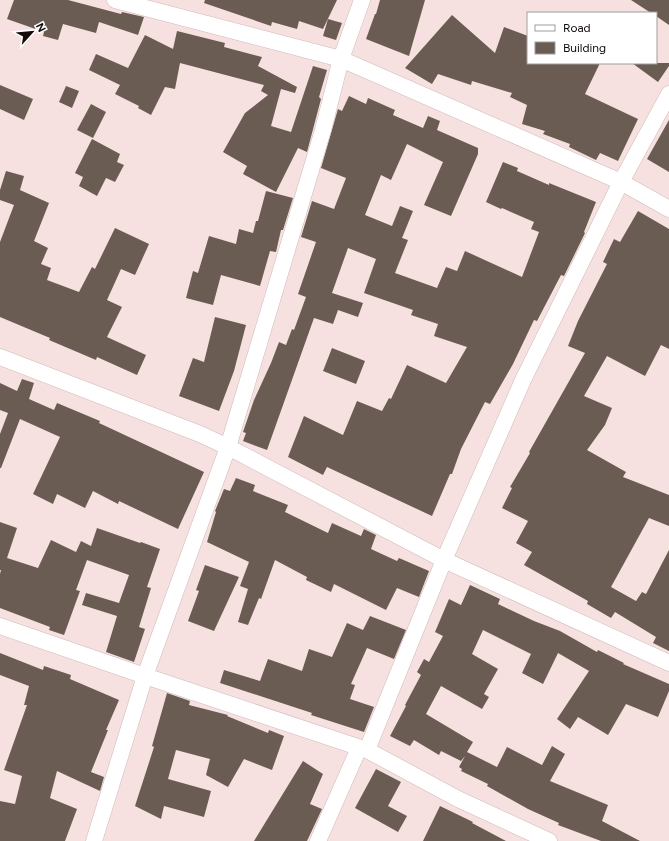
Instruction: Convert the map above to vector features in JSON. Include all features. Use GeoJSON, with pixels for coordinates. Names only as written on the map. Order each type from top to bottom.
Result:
{"type":"FeatureCollection","features":[{"type":"Feature","properties":{"kind":"street"},"geometry":{"type":"LineString","coordinates":[[116,0],[342,60],[621,182],[669,209]]}},
{"type":"Feature","properties":{"kind":"street"},"geometry":{"type":"LineString","coordinates":[[94,841],[145,676],[228,447],[323,130],[342,60],[362,0]]}},
{"type":"Feature","properties":{"kind":"street"},"geometry":{"type":"LineString","coordinates":[[318,841],[363,749],[523,380],[621,182],[669,94]]}},
{"type":"Feature","properties":{"kind":"street"},"geometry":{"type":"LineString","coordinates":[[0,357],[200,434],[228,447],[444,560],[669,664]]}},
{"type":"Feature","properties":{"kind":"street"},"geometry":{"type":"LineString","coordinates":[[0,626],[363,749],[458,799],[549,841]]}},
{"type":"Feature","properties":{"kind":"building"},"geometry":{"type":"Polygon","coordinates":[[[14,0],[68,0],[121,14],[122,12],[144,17],[138,35],[99,22],[96,33],[63,24],[58,40],[43,36],[44,32],[7,19],[14,0]]]}},
{"type":"Feature","properties":{"kind":"building"},"geometry":{"type":"Polygon","coordinates":[[[205,0],[337,0],[323,29],[299,21],[297,29],[272,22],[271,26],[204,3],[205,0]]]}},
{"type":"Feature","properties":{"kind":"building"},"geometry":{"type":"Polygon","coordinates":[[[380,0],[425,0],[409,56],[366,39],[380,0]]]}},
{"type":"Feature","properties":{"kind":"building"},"geometry":{"type":"Polygon","coordinates":[[[631,0],[669,0],[669,25],[657,17],[657,12],[649,12],[631,0]]]}},
{"type":"Feature","properties":{"kind":"building"},"geometry":{"type":"Polygon","coordinates":[[[452,15],[495,53],[504,27],[527,36],[527,64],[600,64],[585,94],[638,119],[618,161],[600,153],[596,160],[569,147],[570,144],[543,134],[545,131],[522,124],[527,105],[510,97],[512,93],[472,81],[471,85],[438,74],[432,84],[405,68],[452,15]]]}},
{"type":"Feature","properties":{"kind":"building"},"geometry":{"type":"Polygon","coordinates":[[[328,19],[342,23],[336,40],[323,36],[328,19]]]}},
{"type":"Feature","properties":{"kind":"building"},"geometry":{"type":"Polygon","coordinates":[[[177,31],[225,43],[224,47],[262,57],[258,66],[297,87],[295,93],[281,89],[271,126],[291,132],[313,66],[327,70],[319,97],[321,99],[307,152],[298,148],[276,192],[243,174],[247,166],[223,152],[245,113],[268,95],[261,91],[264,85],[180,63],[175,89],[165,87],[151,115],[138,108],[139,106],[115,94],[120,85],[89,70],[96,54],[128,68],[145,35],[173,49],[177,31]]]}},
{"type":"Feature","properties":{"kind":"building"},"geometry":{"type":"Polygon","coordinates":[[[669,63],[669,66],[658,82],[633,64],[669,63]]]}},
{"type":"Feature","properties":{"kind":"building"},"geometry":{"type":"Polygon","coordinates":[[[0,85],[33,99],[24,120],[0,109],[0,85]]]}},
{"type":"Feature","properties":{"kind":"building"},"geometry":{"type":"Polygon","coordinates":[[[66,86],[79,91],[72,108],[59,102],[66,86]]]}},
{"type":"Feature","properties":{"kind":"building"},"geometry":{"type":"Polygon","coordinates":[[[349,96],[366,104],[368,98],[395,110],[393,115],[423,128],[428,116],[440,121],[437,130],[478,148],[478,154],[451,216],[424,205],[443,162],[407,144],[391,180],[381,175],[365,215],[392,226],[400,206],[413,211],[402,238],[408,240],[395,273],[437,288],[446,267],[457,271],[465,251],[522,277],[539,232],[531,229],[534,222],[486,202],[503,162],[518,168],[517,171],[549,185],[549,183],[596,202],[584,232],[585,233],[564,276],[561,275],[537,321],[534,320],[513,364],[490,404],[485,402],[461,449],[452,474],[450,474],[432,516],[327,467],[323,475],[288,457],[304,416],[343,435],[357,401],[382,411],[389,398],[391,399],[407,365],[446,383],[467,347],[434,336],[438,324],[411,315],[413,310],[364,293],[376,259],[348,248],[332,293],[363,303],[358,317],[338,310],[333,324],[314,318],[267,450],[243,441],[246,433],[243,432],[254,400],[279,342],[286,345],[292,329],[294,330],[306,297],[298,294],[316,242],[301,237],[312,201],[334,209],[346,178],[321,168],[338,109],[342,111],[349,96]]]}},
{"type":"Feature","properties":{"kind":"building"},"geometry":{"type":"Polygon","coordinates":[[[91,104],[106,112],[93,138],[77,130],[91,104]]]}},
{"type":"Feature","properties":{"kind":"building"},"geometry":{"type":"Polygon","coordinates":[[[669,120],[669,172],[647,159],[669,120]]]}},
{"type":"Feature","properties":{"kind":"building"},"geometry":{"type":"Polygon","coordinates":[[[92,139],[120,154],[117,162],[124,165],[115,182],[106,178],[97,196],[79,186],[83,177],[75,173],[92,139]]]}},
{"type":"Feature","properties":{"kind":"building"},"geometry":{"type":"Polygon","coordinates":[[[6,171],[24,176],[20,190],[49,203],[34,241],[48,248],[41,264],[51,268],[47,280],[79,292],[92,267],[95,269],[115,228],[149,244],[135,275],[121,269],[107,300],[122,307],[107,337],[146,355],[137,375],[97,357],[96,360],[49,340],[50,338],[0,317],[0,242],[14,205],[0,200],[0,190],[6,171]]]}},
{"type":"Feature","properties":{"kind":"building"},"geometry":{"type":"Polygon","coordinates":[[[266,191],[293,198],[283,230],[281,230],[276,252],[270,251],[260,286],[221,275],[213,305],[186,298],[193,271],[198,273],[209,236],[236,244],[239,229],[253,233],[256,221],[258,221],[266,191]]]}},
{"type":"Feature","properties":{"kind":"building"},"geometry":{"type":"Polygon","coordinates":[[[638,211],[669,229],[669,349],[661,345],[645,376],[607,356],[584,396],[612,408],[605,425],[587,450],[626,472],[623,477],[669,495],[669,526],[649,518],[611,587],[636,601],[642,592],[646,594],[669,550],[669,651],[653,643],[656,637],[615,612],[611,618],[587,604],[588,601],[524,565],[532,552],[516,543],[528,521],[502,508],[512,488],[510,487],[585,353],[568,346],[578,321],[607,264],[603,262],[614,239],[620,242],[638,211]]]}},
{"type":"Feature","properties":{"kind":"building"},"geometry":{"type":"Polygon","coordinates":[[[215,317],[246,325],[234,371],[219,411],[179,396],[193,358],[204,362],[215,317]]]}},
{"type":"Feature","properties":{"kind":"building"},"geometry":{"type":"Polygon","coordinates":[[[332,348],[365,361],[356,384],[323,371],[332,348]]]}},
{"type":"Feature","properties":{"kind":"building"},"geometry":{"type":"Polygon","coordinates":[[[22,379],[34,383],[29,399],[54,410],[57,403],[100,421],[99,423],[204,472],[178,529],[119,501],[118,504],[93,491],[85,508],[57,494],[53,504],[33,494],[60,437],[20,419],[0,468],[0,434],[8,413],[0,410],[0,383],[17,391],[22,379]]]}},
{"type":"Feature","properties":{"kind":"building"},"geometry":{"type":"Polygon","coordinates":[[[236,478],[255,485],[253,491],[288,505],[285,512],[328,533],[332,523],[361,536],[364,529],[376,535],[371,549],[397,561],[399,558],[429,571],[419,597],[397,588],[386,610],[334,584],[331,592],[306,580],[307,577],[275,560],[261,599],[259,598],[248,625],[238,622],[248,589],[240,586],[249,562],[207,542],[216,512],[215,511],[224,489],[230,491],[236,478]]]}},
{"type":"Feature","properties":{"kind":"building"},"geometry":{"type":"Polygon","coordinates":[[[0,522],[17,528],[7,558],[38,568],[51,540],[76,552],[81,541],[91,546],[97,528],[160,549],[147,587],[151,588],[139,627],[145,629],[134,662],[106,652],[117,616],[82,605],[86,593],[119,603],[129,575],[87,560],[76,590],[80,591],[64,635],[49,630],[50,627],[0,608],[0,522]]]}},
{"type":"Feature","properties":{"kind":"building"},"geometry":{"type":"Polygon","coordinates":[[[205,565],[239,577],[214,631],[188,621],[199,591],[196,590],[205,565]]]}},
{"type":"Feature","properties":{"kind":"building"},"geometry":{"type":"Polygon","coordinates":[[[470,585],[500,599],[498,604],[534,621],[560,631],[597,652],[598,650],[624,663],[623,664],[669,684],[669,691],[658,717],[626,704],[608,735],[578,717],[570,729],[557,719],[589,671],[558,653],[543,684],[522,673],[531,654],[483,630],[472,654],[498,669],[484,694],[489,697],[482,709],[441,686],[426,714],[473,742],[467,752],[497,767],[507,747],[542,765],[552,746],[565,754],[550,781],[608,805],[602,821],[640,841],[601,841],[558,825],[559,823],[528,809],[487,786],[488,784],[461,771],[462,769],[459,767],[465,756],[461,761],[441,751],[439,755],[414,740],[410,746],[390,736],[421,675],[417,672],[424,659],[429,662],[443,636],[435,632],[449,599],[461,605],[470,585]]]}},
{"type":"Feature","properties":{"kind":"building"},"geometry":{"type":"Polygon","coordinates":[[[370,616],[406,630],[394,659],[367,648],[351,684],[355,685],[350,699],[374,707],[364,732],[311,715],[312,713],[220,683],[224,670],[260,681],[268,659],[302,671],[309,649],[332,657],[347,623],[363,630],[370,616]]]}},
{"type":"Feature","properties":{"kind":"building"},"geometry":{"type":"Polygon","coordinates":[[[0,653],[43,670],[44,666],[71,675],[70,679],[119,700],[106,730],[108,730],[91,772],[104,777],[100,791],[57,771],[50,798],[77,809],[65,841],[0,841],[0,801],[15,804],[22,776],[4,770],[27,705],[24,705],[29,686],[0,675],[0,653]]]}},
{"type":"Feature","properties":{"kind":"building"},"geometry":{"type":"Polygon","coordinates":[[[167,693],[190,701],[189,705],[228,715],[227,716],[268,733],[269,730],[284,736],[272,770],[244,759],[228,787],[206,775],[210,759],[176,750],[168,779],[211,791],[204,817],[164,806],[161,819],[135,806],[154,747],[152,746],[167,693]]]}},
{"type":"Feature","properties":{"kind":"building"},"geometry":{"type":"Polygon","coordinates":[[[303,761],[323,774],[310,804],[322,809],[307,841],[254,841],[303,761]]]}},
{"type":"Feature","properties":{"kind":"building"},"geometry":{"type":"Polygon","coordinates":[[[376,769],[401,782],[388,806],[407,816],[398,832],[355,808],[376,769]]]}},
{"type":"Feature","properties":{"kind":"building"},"geometry":{"type":"Polygon","coordinates":[[[440,806],[473,822],[472,823],[506,841],[423,841],[440,806]]]}}]}
